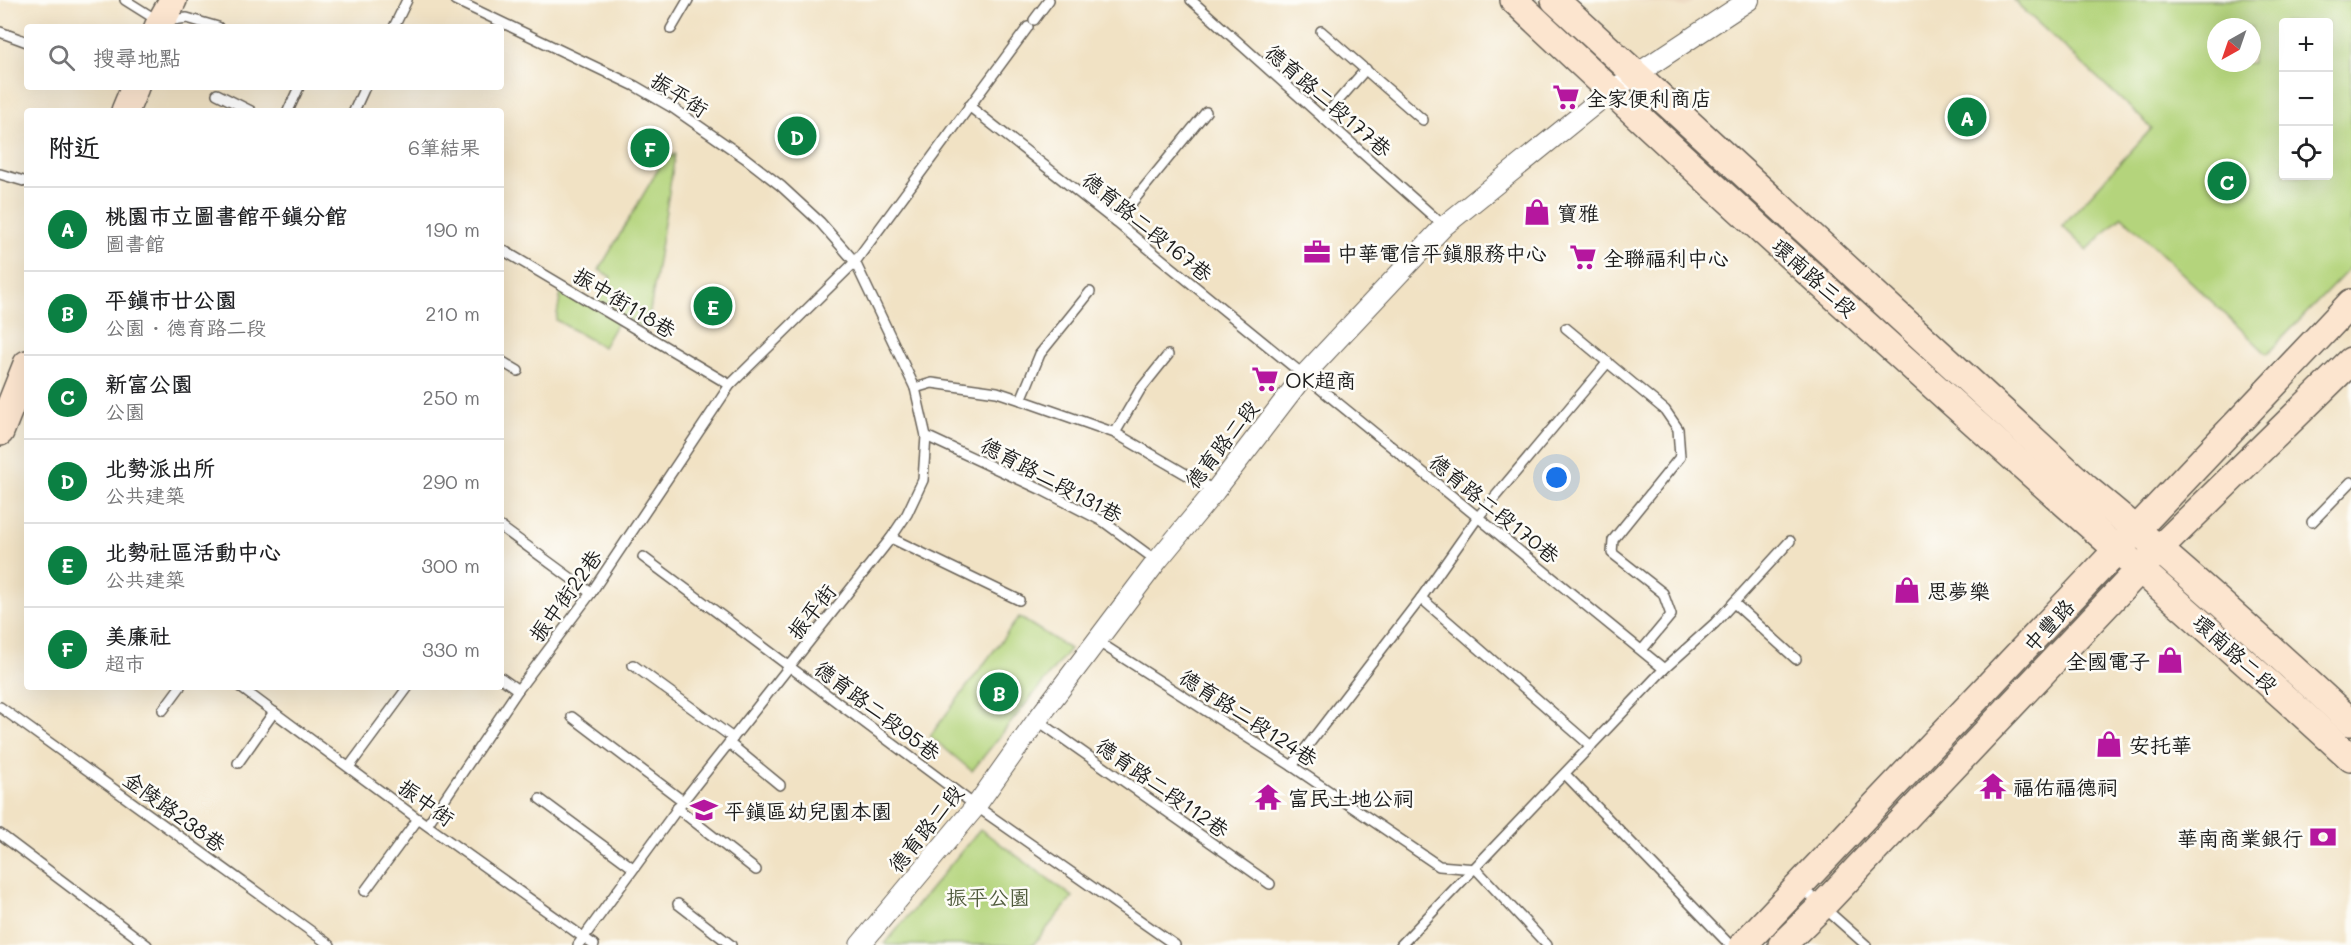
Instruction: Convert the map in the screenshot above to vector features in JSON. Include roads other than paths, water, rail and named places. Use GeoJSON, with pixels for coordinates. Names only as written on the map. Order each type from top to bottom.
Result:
{"type":"FeatureCollection","features":[{"type":"Feature","properties":{"kind":"main road","name":"環南路三段"},"geometry":{"type":"LineString","coordinates":[[1514,0],[1611,91],[2119,550]]}},
{"type":"Feature","properties":{"kind":"main road","name":"環南路三段"},"geometry":{"type":"LineString","coordinates":[[1555,0],[2087,489],[2138,530]]}},
{"type":"Feature","properties":{"kind":"main road"},"geometry":{"type":"LineString","coordinates":[[126,108],[134,90]]}},
{"type":"Feature","properties":{"kind":"main road","name":"中豐路"},"geometry":{"type":"LineString","coordinates":[[1743,945],[2351,303]]}},
{"type":"Feature","properties":{"kind":"main road","name":"中豐路"},"geometry":{"type":"LineString","coordinates":[[1782,945],[1823,905],[2150,559],[2351,360]]}},
{"type":"Feature","properties":{"kind":"main road"},"geometry":{"type":"LineString","coordinates":[[0,432],[24,372]]}},
{"type":"Feature","properties":{"kind":"main road","name":"環南路二段"},"geometry":{"type":"LineString","coordinates":[[2138,530],[2150,559],[2351,758]]}},
{"type":"Feature","properties":{"kind":"main road","name":"環南路二段"},"geometry":{"type":"LineString","coordinates":[[2119,550],[2150,559],[2276,652],[2351,722]]}},
{"type":"Feature","properties":{"kind":"street","name":"德育路二段"},"geometry":{"type":"LineString","coordinates":[[867,942],[976,806],[1037,720],[1157,561],[1215,491],[1304,375],[1444,226],[1611,91],[1749,0]]}},
{"type":"Feature","properties":{"kind":"lane"},"geometry":{"type":"LineString","coordinates":[[125,0],[164,16],[187,18],[208,24]]}},
{"type":"Feature","properties":{"kind":"lane"},"geometry":{"type":"LineString","coordinates":[[395,24],[407,0]]}},
{"type":"Feature","properties":{"kind":"lane","name":"振平街"},"geometry":{"type":"LineString","coordinates":[[455,0],[635,86],[674,108],[781,186],[820,222],[855,262],[915,388],[926,436],[923,480],[908,514],[680,805],[581,941]]}},
{"type":"Feature","properties":{"kind":"lane"},"geometry":{"type":"LineString","coordinates":[[671,29],[688,0]]}},
{"type":"Feature","properties":{"kind":"lane"},"geometry":{"type":"LineString","coordinates":[[855,262],[1049,0]]}},
{"type":"Feature","properties":{"kind":"lane","name":"德育路二段177巷"},"geometry":{"type":"LineString","coordinates":[[1191,0],[1444,226]]}},
{"type":"Feature","properties":{"kind":"lane"},"geometry":{"type":"LineString","coordinates":[[1321,31],[1423,120]]}},
{"type":"Feature","properties":{"kind":"lane"},"geometry":{"type":"LineString","coordinates":[[0,32],[24,41]]}},
{"type":"Feature","properties":{"kind":"lane"},"geometry":{"type":"LineString","coordinates":[[1323,118],[1366,69]]}},
{"type":"Feature","properties":{"kind":"lane"},"geometry":{"type":"LineString","coordinates":[[289,108],[298,90]]}},
{"type":"Feature","properties":{"kind":"lane"},"geometry":{"type":"LineString","coordinates":[[355,108],[364,90]]}},
{"type":"Feature","properties":{"kind":"lane"},"geometry":{"type":"LineString","coordinates":[[217,94],[246,108]]}},
{"type":"Feature","properties":{"kind":"lane","name":"德育路二段167巷"},"geometry":{"type":"LineString","coordinates":[[969,106],[1304,375]]}},
{"type":"Feature","properties":{"kind":"lane"},"geometry":{"type":"LineString","coordinates":[[1116,222],[1206,112]]}},
{"type":"Feature","properties":{"kind":"lane"},"geometry":{"type":"LineString","coordinates":[[0,174],[24,181]]}},
{"type":"Feature","properties":{"kind":"lane","name":"振中街118巷"},"geometry":{"type":"LineString","coordinates":[[504,251],[730,385]]}},
{"type":"Feature","properties":{"kind":"lane","name":"振中街22巷"},"geometry":{"type":"LineString","coordinates":[[366,891],[423,822],[518,690],[591,594],[730,385],[855,262]]}},
{"type":"Feature","properties":{"kind":"lane"},"geometry":{"type":"LineString","coordinates":[[1021,400],[1040,354],[1090,292]]}},
{"type":"Feature","properties":{"kind":"lane"},"geometry":{"type":"LineString","coordinates":[[1566,328],[1665,410],[1677,429],[1680,457],[1613,540],[1612,553],[1663,593],[1671,615],[1642,650]]}},
{"type":"Feature","properties":{"kind":"lane"},"geometry":{"type":"LineString","coordinates":[[1115,433],[1140,390],[1168,355]]}},
{"type":"Feature","properties":{"kind":"lane"},"geometry":{"type":"LineString","coordinates":[[1292,766],[1421,598],[1478,517],[1608,362]]}},
{"type":"Feature","properties":{"kind":"lane"},"geometry":{"type":"LineString","coordinates":[[504,363],[518,370]]}},
{"type":"Feature","properties":{"kind":"lane","name":"德育路二段170巷"},"geometry":{"type":"LineString","coordinates":[[1304,375],[1664,669]]}},
{"type":"Feature","properties":{"kind":"lane"},"geometry":{"type":"LineString","coordinates":[[915,388],[932,383],[997,392],[1021,400],[1115,433],[1215,491]]}},
{"type":"Feature","properties":{"kind":"lane","name":"德育路二段131巷"},"geometry":{"type":"LineString","coordinates":[[926,436],[1042,490],[1104,522],[1157,561]]}},
{"type":"Feature","properties":{"kind":"lane"},"geometry":{"type":"LineString","coordinates":[[2312,522],[2351,482]]}},
{"type":"Feature","properties":{"kind":"lane"},"geometry":{"type":"LineString","coordinates":[[504,529],[591,594]]}},
{"type":"Feature","properties":{"kind":"lane"},"geometry":{"type":"LineString","coordinates":[[891,538],[1019,600]]}},
{"type":"Feature","properties":{"kind":"lane"},"geometry":{"type":"LineString","coordinates":[[1401,945],[1476,869],[1664,669],[1715,623],[1790,541]]}},
{"type":"Feature","properties":{"kind":"lane","name":"德育路二段95巷"},"geometry":{"type":"LineString","coordinates":[[643,557],[976,806],[1175,945]]}},
{"type":"Feature","properties":{"kind":"lane"},"geometry":{"type":"LineString","coordinates":[[1421,598],[1591,746]]}},
{"type":"Feature","properties":{"kind":"lane"},"geometry":{"type":"LineString","coordinates":[[1734,603],[1796,659]]}},
{"type":"Feature","properties":{"kind":"lane","name":"德育路二段124巷"},"geometry":{"type":"LineString","coordinates":[[1097,641],[1292,766],[1439,866],[1476,869]]}},
{"type":"Feature","properties":{"kind":"lane"},"geometry":{"type":"LineString","coordinates":[[633,666],[731,741],[780,785]]}},
{"type":"Feature","properties":{"kind":"lane"},"geometry":{"type":"LineString","coordinates":[[504,680],[518,690]]}},
{"type":"Feature","properties":{"kind":"lane"},"geometry":{"type":"LineString","coordinates":[[163,710],[178,690]]}},
{"type":"Feature","properties":{"kind":"lane","name":"振中街"},"geometry":{"type":"LineString","coordinates":[[244,690],[581,941],[594,945]]}},
{"type":"Feature","properties":{"kind":"lane"},"geometry":{"type":"LineString","coordinates":[[349,767],[406,690]]}},
{"type":"Feature","properties":{"kind":"lane","name":"金陵路238巷"},"geometry":{"type":"LineString","coordinates":[[0,707],[330,945]]}},
{"type":"Feature","properties":{"kind":"lane"},"geometry":{"type":"LineString","coordinates":[[237,763],[274,712]]}},
{"type":"Feature","properties":{"kind":"lane"},"geometry":{"type":"LineString","coordinates":[[572,717],[756,870]]}},
{"type":"Feature","properties":{"kind":"lane","name":"德育路二段112巷"},"geometry":{"type":"LineString","coordinates":[[1037,720],[1270,884]]}},
{"type":"Feature","properties":{"kind":"lane"},"geometry":{"type":"LineString","coordinates":[[1565,774],[1730,945]]}},
{"type":"Feature","properties":{"kind":"lane"},"geometry":{"type":"LineString","coordinates":[[540,799],[633,868]]}},
{"type":"Feature","properties":{"kind":"lane"},"geometry":{"type":"LineString","coordinates":[[0,834],[147,945]]}},
{"type":"Feature","properties":{"kind":"lane"},"geometry":{"type":"LineString","coordinates":[[1476,869],[1547,945]]}},
{"type":"Feature","properties":{"kind":"lane"},"geometry":{"type":"LineString","coordinates":[[1800,887],[1866,945]]}},
{"type":"Feature","properties":{"kind":"lane"},"geometry":{"type":"LineString","coordinates":[[678,904],[731,945]]}},
{"type":"Feature","properties":{"kind":"place","name":"全家便利商店"},"geometry":{"type":"Point","coordinates":[1566,97]}},
{"type":"Feature","properties":{"kind":"place","name":"桃園市立圖書館平鎮分館"},"geometry":{"type":"Point","coordinates":[1967,117]}},
{"type":"Feature","properties":{"kind":"place","name":"北勢派出所"},"geometry":{"type":"Point","coordinates":[797,136]}},
{"type":"Feature","properties":{"kind":"place","name":"美廉社"},"geometry":{"type":"Point","coordinates":[650,148]}},
{"type":"Feature","properties":{"kind":"place","name":"新富公園"},"geometry":{"type":"Point","coordinates":[2227,181]}},
{"type":"Feature","properties":{"kind":"place","name":"寶雅"},"geometry":{"type":"Point","coordinates":[1537,212]}},
{"type":"Feature","properties":{"kind":"place","name":"中華電信平鎮服務中心"},"geometry":{"type":"Point","coordinates":[1317,252]}},
{"type":"Feature","properties":{"kind":"place","name":"全聯福利中心"},"geometry":{"type":"Point","coordinates":[1583,257]}},
{"type":"Feature","properties":{"kind":"place","name":"北勢社區活動中心"},"geometry":{"type":"Point","coordinates":[713,306]}},
{"type":"Feature","properties":{"kind":"place","name":"OK超商"},"geometry":{"type":"Point","coordinates":[1265,379]}},
{"type":"Feature","properties":{"kind":"place","name":"思夢樂"},"geometry":{"type":"Point","coordinates":[1907,590]}},
{"type":"Feature","properties":{"kind":"place","name":"全國電子"},"geometry":{"type":"Point","coordinates":[2170,660]}},
{"type":"Feature","properties":{"kind":"place","name":"平鎮市廿公園"},"geometry":{"type":"Point","coordinates":[999,692]}},
{"type":"Feature","properties":{"kind":"place","name":"安托華"},"geometry":{"type":"Point","coordinates":[2109,744]}},
{"type":"Feature","properties":{"kind":"place","name":"福佑福德祠"},"geometry":{"type":"Point","coordinates":[1993,786]}},
{"type":"Feature","properties":{"kind":"place","name":"富民土地公祠"},"geometry":{"type":"Point","coordinates":[1268,797]}},
{"type":"Feature","properties":{"kind":"place","name":"平鎮區幼兒園本園"},"geometry":{"type":"Point","coordinates":[704,810]}},
{"type":"Feature","properties":{"kind":"place","name":"華南商業銀行"},"geometry":{"type":"Point","coordinates":[2323,837]}},
{"type":"Feature","properties":{"kind":"park label","name":"振平公園"},"geometry":{"type":"Point","coordinates":[988,896]}}]}
